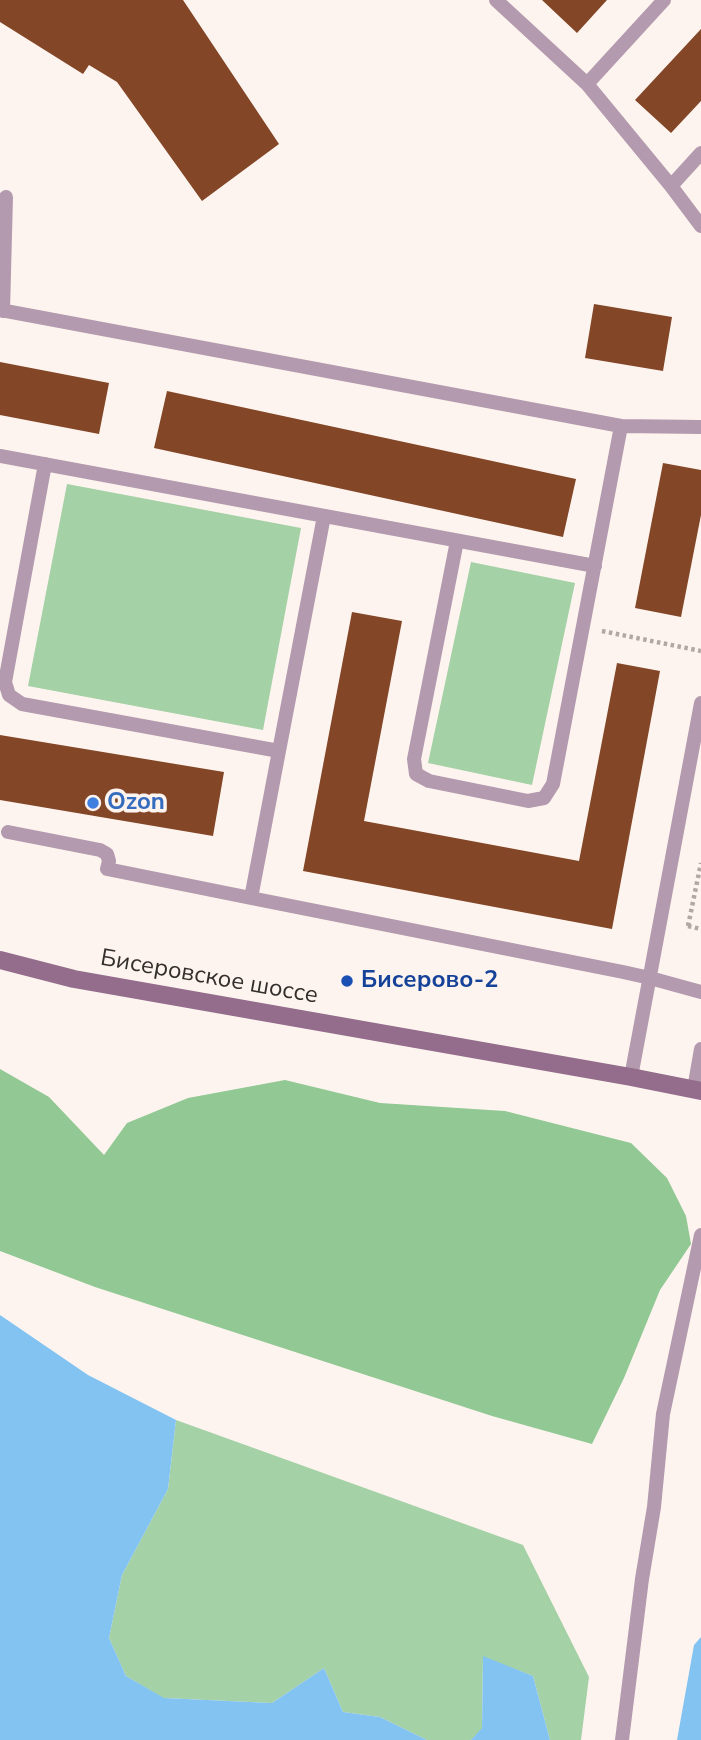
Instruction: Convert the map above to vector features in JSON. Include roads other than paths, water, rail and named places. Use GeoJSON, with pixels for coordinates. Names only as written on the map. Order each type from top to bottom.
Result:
{"type":"FeatureCollection","features":[{"type":"Feature","properties":{"kind":"main road","name":"Бисеровское шоссе"},"geometry":{"type":"LineString","coordinates":[[0,960],[74,979],[697,1090]]}},
{"type":"Feature","properties":{"kind":"lane"},"geometry":{"type":"LineString","coordinates":[[496,0],[587,84],[701,226]]}},
{"type":"Feature","properties":{"kind":"lane"},"geometry":{"type":"LineString","coordinates":[[587,84],[664,0]]}},
{"type":"Feature","properties":{"kind":"lane"},"geometry":{"type":"LineString","coordinates":[[671,186],[701,153]]}},
{"type":"Feature","properties":{"kind":"lane"},"geometry":{"type":"LineString","coordinates":[[6,197],[1,310],[621,426],[701,427]]}},
{"type":"Feature","properties":{"kind":"lane"},"geometry":{"type":"LineString","coordinates":[[457,541],[414,759],[416,774],[429,781],[528,800],[544,798],[553,784],[621,426]]}},
{"type":"Feature","properties":{"kind":"lane"},"geometry":{"type":"LineString","coordinates":[[0,456],[594,566]]}},
{"type":"Feature","properties":{"kind":"lane"},"geometry":{"type":"LineString","coordinates":[[45,464],[5,682],[9,695],[22,704],[279,751]]}},
{"type":"Feature","properties":{"kind":"lane"},"geometry":{"type":"LineString","coordinates":[[251,898],[324,516]]}},
{"type":"Feature","properties":{"kind":"lane"},"geometry":{"type":"LineString","coordinates":[[631,1077],[701,703]]}},
{"type":"Feature","properties":{"kind":"lane"},"geometry":{"type":"LineString","coordinates":[[8,831],[100,850],[107,854],[107,869],[650,978],[701,992]]}},
{"type":"Feature","properties":{"kind":"lane"},"geometry":{"type":"LineString","coordinates":[[697,1090],[701,1049]]}},
{"type":"Feature","properties":{"kind":"lane"},"geometry":{"type":"LineString","coordinates":[[622,1740],[654,1507],[663,1414],[701,1235]]}},
{"type":"Feature","properties":{"kind":"water"},"geometry":{"type":"Polygon","coordinates":[[[0,1315],[88,1375],[176,1420],[168,1489],[122,1575],[109,1638],[126,1676],[164,1698],[272,1703],[324,1668],[343,1712],[380,1717],[427,1740],[0,1740],[0,1315]]]}},
{"type":"Feature","properties":{"kind":"water"},"geometry":{"type":"Polygon","coordinates":[[[701,1637],[701,1740],[677,1740],[694,1645],[701,1637]]]}},
{"type":"Feature","properties":{"kind":"water"},"geometry":{"type":"Polygon","coordinates":[[[483,1656],[533,1676],[550,1740],[471,1740],[482,1728],[483,1656]]]}},
{"type":"Feature","properties":{"kind":"place","name":"Ozon"},"geometry":{"type":"Point","coordinates":[93,803]}},
{"type":"Feature","properties":{"kind":"place","name":"Бисерово-2"},"geometry":{"type":"Point","coordinates":[347,981]}}]}
